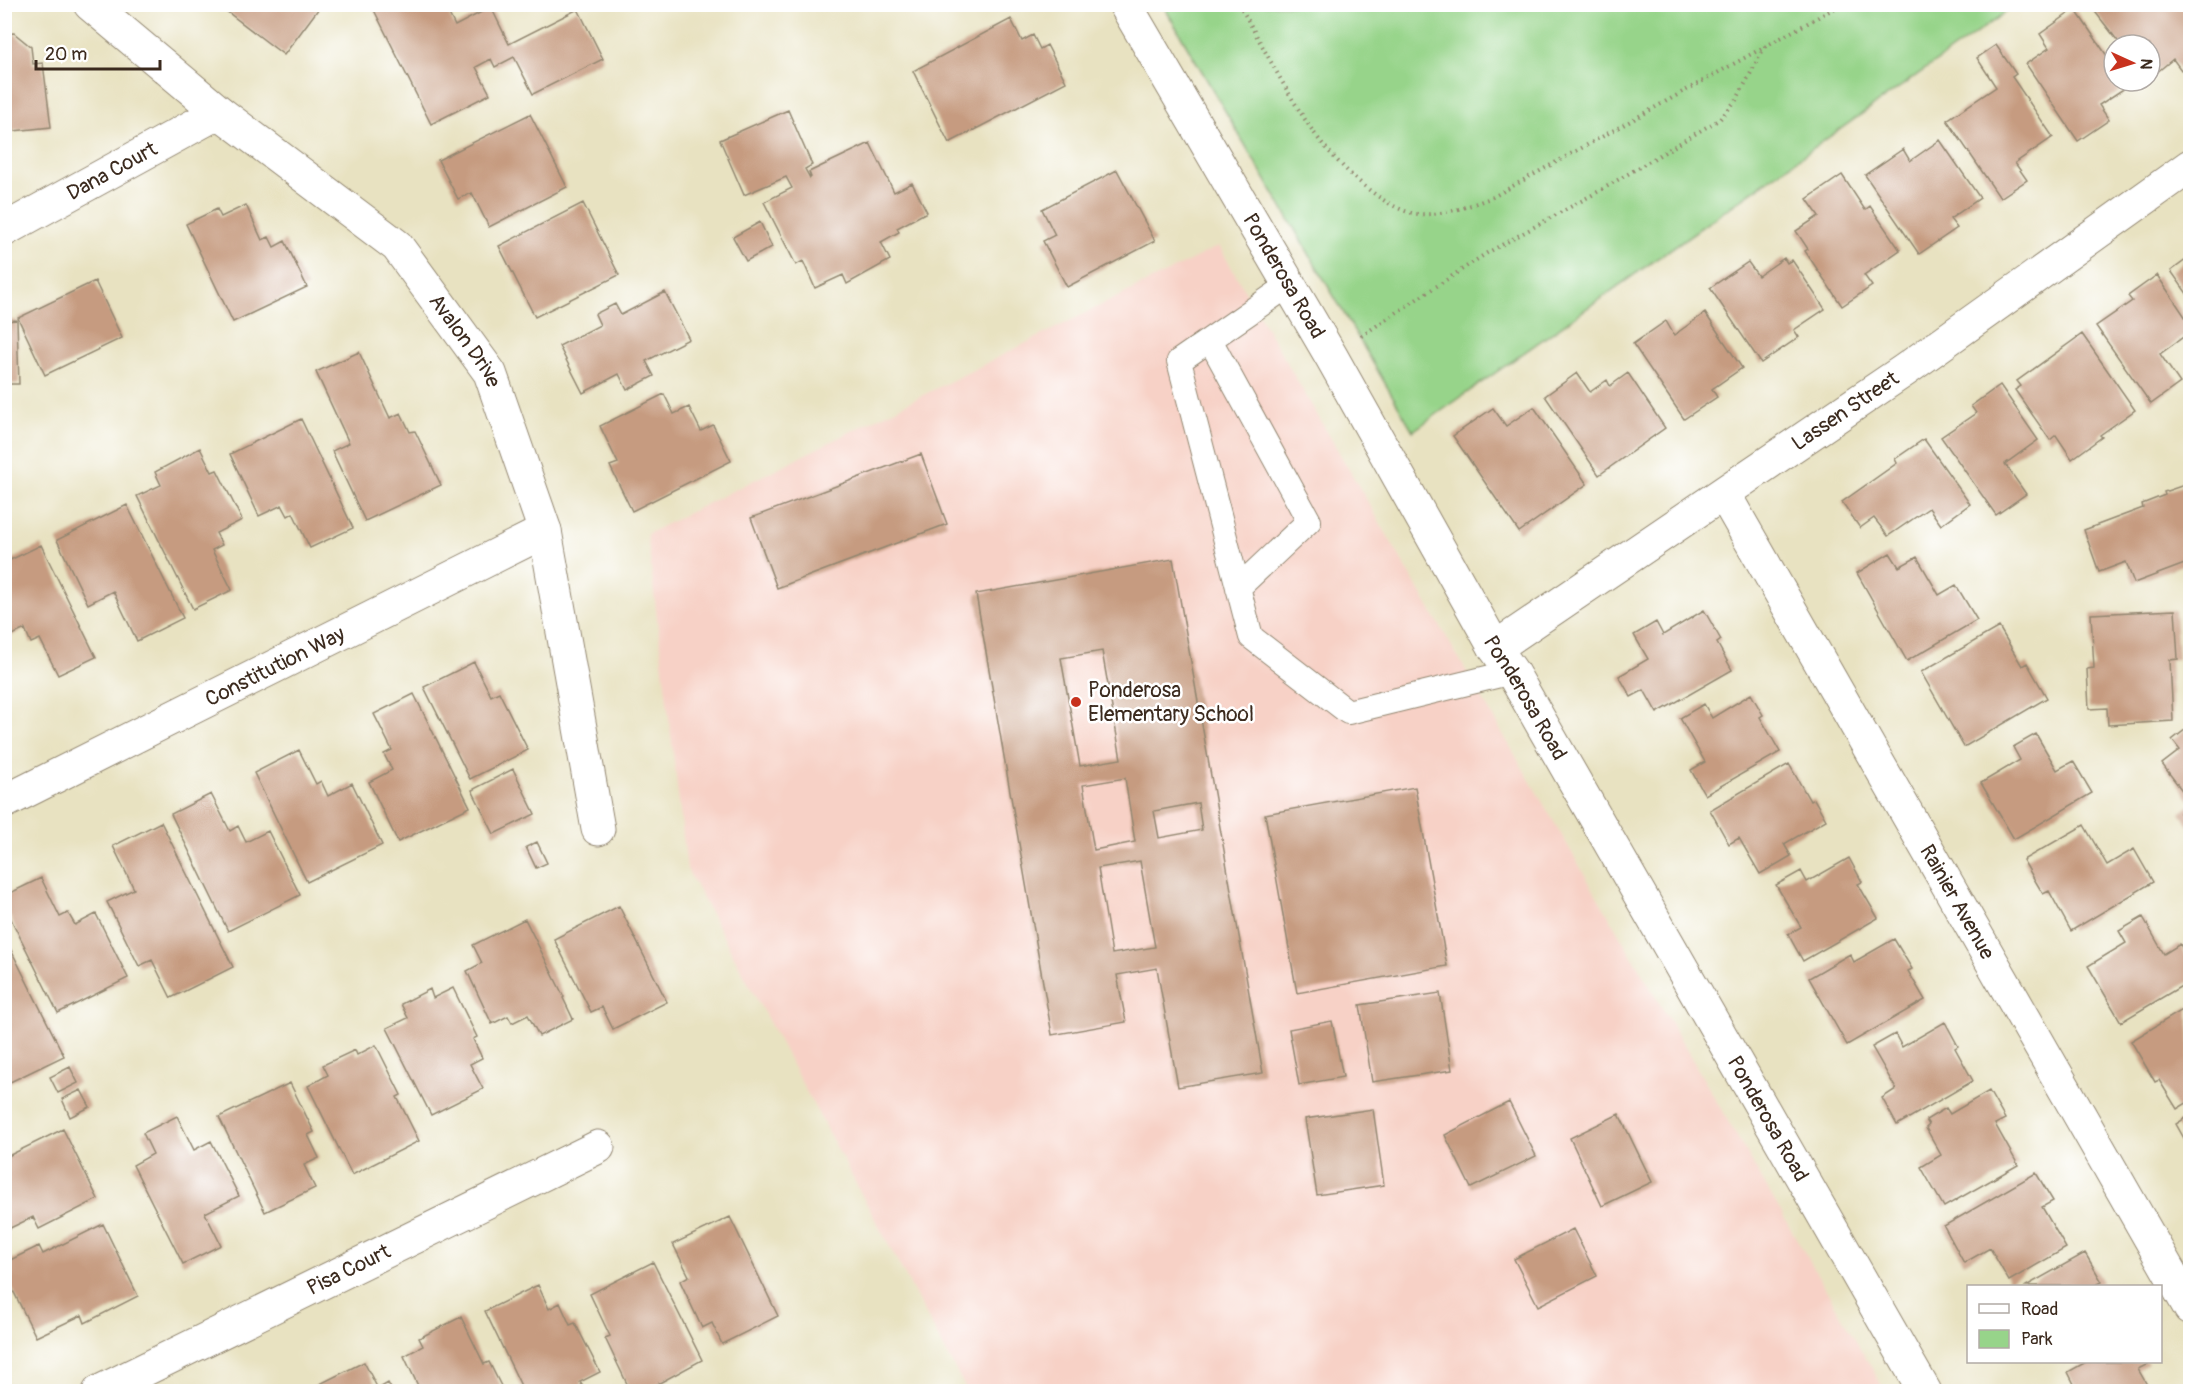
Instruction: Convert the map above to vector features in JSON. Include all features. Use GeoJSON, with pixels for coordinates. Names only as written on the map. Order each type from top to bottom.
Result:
{"type":"FeatureCollection","features":[{"type":"Feature","properties":{"kind":"street","name":"Avalon Drive"},"geometry":{"type":"LineString","coordinates":[[90,4],[219,112],[397,246],[490,373],[545,531],[597,829]]}},
{"type":"Feature","properties":{"kind":"street","name":"Ponderosa Road"},"geometry":{"type":"LineString","coordinates":[[1125,4],[1331,356],[1925,1392]]}},
{"type":"Feature","properties":{"kind":"street","name":"Dana Court"},"geometry":{"type":"LineString","coordinates":[[4,230],[219,112]]}},
{"type":"Feature","properties":{"kind":"street","name":"Lassen Street"},"geometry":{"type":"LineString","coordinates":[[1504,660],[1724,494],[1905,370],[2190,166]]}},
{"type":"Feature","properties":{"kind":"street","name":"Rainier Avenue"},"geometry":{"type":"LineString","coordinates":[[1724,494],[2190,1308]]}},
{"type":"Feature","properties":{"kind":"street","name":"Constitution Way"},"geometry":{"type":"LineString","coordinates":[[4,802],[545,531]]}},
{"type":"Feature","properties":{"kind":"street","name":"Pisa Court"},"geometry":{"type":"LineString","coordinates":[[99,1392],[598,1147]]}},
{"type":"Feature","properties":{"kind":"lane"},"geometry":{"type":"LineString","coordinates":[[1289,285],[1179,361],[1251,637],[1348,712],[1504,660]]}},
{"type":"Feature","properties":{"kind":"lane"},"geometry":{"type":"LineString","coordinates":[[1210,340],[1310,521],[1238,588]]}},
{"type":"Feature","properties":{"kind":"path"},"geometry":{"type":"LineString","coordinates":[[1239,4],[1311,129],[1354,178],[1387,204],[1417,214],[1451,212],[1493,198],[1842,4]]}},
{"type":"Feature","properties":{"kind":"path"},"geometry":{"type":"LineString","coordinates":[[1331,356],[1487,253],[1601,190],[1720,119],[1737,99],[1766,46]]}},
{"type":"Feature","properties":{"kind":"shaded area","name":"Ponderosa Elementary School"},"geometry":{"type":"Polygon","coordinates":[[[1219,246],[1885,1391],[967,1391],[687,869],[647,534],[1219,246]]]}},
{"type":"Feature","properties":{"kind":"green space"},"geometry":{"type":"Polygon","coordinates":[[[1163,5],[2016,5],[1413,431],[1163,5]]]}},
{"type":"Feature","properties":{"kind":"building"},"geometry":{"type":"Polygon","coordinates":[[[217,4],[322,4],[284,55],[217,4]]]}},
{"type":"Feature","properties":{"kind":"building"},"geometry":{"type":"Polygon","coordinates":[[[371,4],[444,4],[455,26],[491,7],[509,44],[578,9],[603,59],[533,94],[514,57],[495,67],[491,59],[476,67],[490,94],[431,124],[371,4]]]}},
{"type":"Feature","properties":{"kind":"building"},"geometry":{"type":"Polygon","coordinates":[[[2089,4],[2180,4],[2190,19],[2190,63],[2181,70],[2173,59],[2162,68],[2162,33],[2112,33],[2089,4]]]}},
{"type":"Feature","properties":{"kind":"building"},"geometry":{"type":"Polygon","coordinates":[[[2075,9],[2102,48],[2102,93],[2117,93],[2099,105],[2109,120],[2078,141],[2026,64],[2049,48],[2040,34],[2075,9]]]}},
{"type":"Feature","properties":{"kind":"building"},"geometry":{"type":"Polygon","coordinates":[[[1011,19],[1022,41],[1033,35],[1040,49],[1047,45],[1066,82],[949,143],[913,71],[1011,19]]]}},
{"type":"Feature","properties":{"kind":"building"},"geometry":{"type":"Polygon","coordinates":[[[14,33],[31,47],[33,64],[43,63],[51,127],[4,132],[4,34],[14,33]]]}},
{"type":"Feature","properties":{"kind":"building"},"geometry":{"type":"Polygon","coordinates":[[[1996,45],[2016,74],[2012,77],[2053,137],[2015,163],[2027,180],[2000,198],[1947,120],[1996,87],[1977,58],[1996,45]]]}},
{"type":"Feature","properties":{"kind":"building"},"geometry":{"type":"Polygon","coordinates":[[[788,110],[812,165],[805,169],[810,178],[809,172],[870,143],[894,192],[912,183],[927,212],[897,228],[899,232],[881,242],[890,260],[847,284],[843,275],[815,288],[803,261],[796,265],[764,202],[792,188],[786,177],[744,195],[720,140],[788,110]]]}},
{"type":"Feature","properties":{"kind":"building"},"geometry":{"type":"Polygon","coordinates":[[[530,114],[567,187],[489,227],[472,193],[458,199],[438,160],[530,114]]]}},
{"type":"Feature","properties":{"kind":"building"},"geometry":{"type":"Polygon","coordinates":[[[1940,140],[1980,198],[1950,219],[1957,228],[1919,254],[1865,175],[1903,149],[1910,161],[1940,140]]]}},
{"type":"Feature","properties":{"kind":"building"},"geometry":{"type":"Polygon","coordinates":[[[1117,170],[1155,241],[1067,287],[1043,241],[1055,235],[1042,209],[1117,170]]]}},
{"type":"Feature","properties":{"kind":"building"},"geometry":{"type":"Polygon","coordinates":[[[1842,175],[1865,210],[1870,206],[1900,250],[1864,275],[1872,286],[1842,306],[1805,251],[1808,249],[1796,231],[1819,216],[1807,199],[1842,175]]]}},
{"type":"Feature","properties":{"kind":"building"},"geometry":{"type":"Polygon","coordinates":[[[583,203],[619,275],[535,317],[499,246],[583,203]]]}},
{"type":"Feature","properties":{"kind":"building"},"geometry":{"type":"Polygon","coordinates":[[[246,205],[262,240],[269,237],[274,247],[285,241],[307,287],[233,322],[186,224],[217,209],[221,217],[246,205]]]}},
{"type":"Feature","properties":{"kind":"building"},"geometry":{"type":"Polygon","coordinates":[[[760,222],[772,247],[746,261],[733,237],[760,222]]]}},
{"type":"Feature","properties":{"kind":"building"},"geometry":{"type":"Polygon","coordinates":[[[2190,257],[2190,298],[2171,271],[2190,257]]]}},
{"type":"Feature","properties":{"kind":"building"},"geometry":{"type":"Polygon","coordinates":[[[1784,258],[1787,263],[1792,260],[1825,309],[1794,330],[1799,337],[1761,363],[1710,288],[1748,262],[1758,276],[1784,258]]]}},
{"type":"Feature","properties":{"kind":"building"},"geometry":{"type":"Polygon","coordinates":[[[2157,275],[2190,324],[2190,332],[2160,354],[2180,383],[2151,404],[2096,326],[2132,301],[2128,296],[2157,275]]]}},
{"type":"Feature","properties":{"kind":"building"},"geometry":{"type":"Polygon","coordinates":[[[95,281],[122,338],[45,375],[18,318],[95,281]]]}},
{"type":"Feature","properties":{"kind":"building"},"geometry":{"type":"Polygon","coordinates":[[[665,292],[689,339],[646,361],[654,376],[627,390],[619,374],[583,393],[559,346],[600,325],[595,314],[615,304],[621,315],[665,292]]]}},
{"type":"Feature","properties":{"kind":"building"},"geometry":{"type":"Polygon","coordinates":[[[1705,313],[1742,368],[1712,389],[1717,397],[1684,419],[1633,344],[1666,321],[1674,335],[1705,313]]]}},
{"type":"Feature","properties":{"kind":"building"},"geometry":{"type":"Polygon","coordinates":[[[17,320],[19,384],[4,384],[4,321],[17,320]]]}},
{"type":"Feature","properties":{"kind":"building"},"geometry":{"type":"Polygon","coordinates":[[[2082,334],[2135,410],[2072,459],[2056,435],[2050,440],[2015,390],[2021,386],[2017,381],[2082,334]]]}},
{"type":"Feature","properties":{"kind":"building"},"geometry":{"type":"Polygon","coordinates":[[[359,352],[390,418],[401,413],[410,432],[415,431],[441,485],[365,521],[332,451],[349,443],[316,372],[359,352]]]}},
{"type":"Feature","properties":{"kind":"building"},"geometry":{"type":"Polygon","coordinates":[[[1577,373],[1590,392],[1607,380],[1610,386],[1628,373],[1665,428],[1599,475],[1545,396],[1577,373]]]}},
{"type":"Feature","properties":{"kind":"building"},"geometry":{"type":"Polygon","coordinates":[[[2000,385],[2038,440],[2005,464],[2026,494],[1996,515],[1941,437],[1976,413],[1971,406],[2000,385]]]}},
{"type":"Feature","properties":{"kind":"building"},"geometry":{"type":"Polygon","coordinates":[[[664,394],[674,414],[689,407],[701,431],[713,425],[731,461],[632,511],[610,466],[618,463],[600,426],[664,394]]]}},
{"type":"Feature","properties":{"kind":"building"},"geometry":{"type":"Polygon","coordinates":[[[1534,407],[1587,484],[1519,532],[1453,436],[1493,408],[1506,426],[1534,407]]]}},
{"type":"Feature","properties":{"kind":"building"},"geometry":{"type":"Polygon","coordinates":[[[301,419],[353,528],[310,548],[293,513],[288,516],[282,505],[259,516],[230,454],[301,419]]]}},
{"type":"Feature","properties":{"kind":"building"},"geometry":{"type":"Polygon","coordinates":[[[1924,439],[1970,504],[1941,525],[1929,508],[1888,536],[1874,518],[1860,528],[1842,502],[1897,463],[1895,459],[1924,439]]]}},
{"type":"Feature","properties":{"kind":"building"},"geometry":{"type":"Polygon","coordinates":[[[200,448],[212,472],[217,470],[242,520],[216,533],[222,545],[212,550],[232,590],[193,609],[137,496],[161,485],[155,472],[200,448]]]}},
{"type":"Feature","properties":{"kind":"building"},"geometry":{"type":"Polygon","coordinates":[[[921,454],[947,524],[777,588],[751,518],[921,454]]]}},
{"type":"Feature","properties":{"kind":"building"},"geometry":{"type":"Polygon","coordinates":[[[2190,483],[2190,562],[2134,583],[2126,562],[2099,572],[2084,530],[2143,508],[2142,504],[2165,495],[2164,492],[2190,483]]]}},
{"type":"Feature","properties":{"kind":"building"},"geometry":{"type":"Polygon","coordinates":[[[127,505],[183,618],[137,641],[113,591],[88,604],[57,540],[127,505]]]}},
{"type":"Feature","properties":{"kind":"building"},"geometry":{"type":"Polygon","coordinates":[[[41,545],[96,657],[58,675],[40,639],[31,643],[25,629],[4,639],[4,563],[41,545]]]}},
{"type":"Feature","properties":{"kind":"building"},"geometry":{"type":"Polygon","coordinates":[[[1890,553],[1899,567],[1917,557],[1939,595],[1956,585],[1977,620],[1907,661],[1857,573],[1890,553]]]}},
{"type":"Feature","properties":{"kind":"building"},"geometry":{"type":"Polygon","coordinates":[[[1173,559],[1263,1073],[1178,1087],[1157,968],[1117,975],[1126,1022],[1052,1035],[976,594],[1173,559]],[[1102,651],[1061,658],[1080,766],[1121,759],[1102,651]],[[1125,778],[1083,785],[1094,850],[1135,842],[1125,778]],[[1198,803],[1154,811],[1159,838],[1202,830],[1198,803]],[[1140,861],[1098,868],[1112,954],[1155,947],[1140,861]]]}},
{"type":"Feature","properties":{"kind":"building"},"geometry":{"type":"Polygon","coordinates":[[[1704,610],[1721,640],[1717,643],[1732,670],[1657,713],[1644,690],[1631,697],[1619,676],[1648,659],[1634,635],[1656,622],[1663,635],[1704,610]]]}},
{"type":"Feature","properties":{"kind":"building"},"geometry":{"type":"Polygon","coordinates":[[[2175,610],[2178,659],[2170,660],[2173,721],[2108,725],[2107,708],[2089,709],[2087,669],[2094,668],[2091,614],[2175,610]]]}},
{"type":"Feature","properties":{"kind":"building"},"geometry":{"type":"Polygon","coordinates":[[[1999,627],[2022,666],[2027,663],[2047,698],[1964,747],[1921,672],[1999,627]]]}},
{"type":"Feature","properties":{"kind":"building"},"geometry":{"type":"Polygon","coordinates":[[[474,662],[491,696],[499,692],[528,750],[470,779],[424,687],[474,662]]]}},
{"type":"Feature","properties":{"kind":"building"},"geometry":{"type":"Polygon","coordinates":[[[414,694],[470,807],[398,842],[369,782],[392,770],[384,754],[392,750],[374,714],[414,694]]]}},
{"type":"Feature","properties":{"kind":"building"},"geometry":{"type":"Polygon","coordinates":[[[1751,694],[1763,715],[1760,717],[1780,752],[1705,795],[1691,770],[1705,762],[1680,718],[1704,704],[1712,718],[1751,694]]]}},
{"type":"Feature","properties":{"kind":"building"},"geometry":{"type":"Polygon","coordinates":[[[2190,726],[2190,801],[2162,764],[2180,750],[2172,740],[2190,726]]]}},
{"type":"Feature","properties":{"kind":"building"},"geometry":{"type":"Polygon","coordinates":[[[2036,734],[2057,770],[2073,761],[2092,793],[2014,839],[1981,783],[2020,760],[2013,747],[2036,734]]]}},
{"type":"Feature","properties":{"kind":"building"},"geometry":{"type":"Polygon","coordinates":[[[299,750],[316,784],[321,781],[328,796],[352,783],[382,845],[307,882],[254,773],[299,750]]]}},
{"type":"Feature","properties":{"kind":"building"},"geometry":{"type":"Polygon","coordinates":[[[1789,764],[1810,801],[1814,799],[1826,820],[1784,844],[1791,856],[1760,874],[1739,838],[1729,844],[1710,810],[1789,764]]]}},
{"type":"Feature","properties":{"kind":"building"},"geometry":{"type":"Polygon","coordinates":[[[513,769],[535,814],[494,834],[472,790],[513,769]]]}},
{"type":"Feature","properties":{"kind":"building"},"geometry":{"type":"Polygon","coordinates":[[[1415,787],[1447,966],[1297,993],[1265,814],[1415,787]]]}},
{"type":"Feature","properties":{"kind":"building"},"geometry":{"type":"Polygon","coordinates":[[[211,794],[230,831],[238,826],[246,842],[268,831],[300,895],[228,931],[171,814],[211,794]]]}},
{"type":"Feature","properties":{"kind":"building"},"geometry":{"type":"Polygon","coordinates":[[[2190,805],[2190,827],[2180,813],[2190,805]]]}},
{"type":"Feature","properties":{"kind":"building"},"geometry":{"type":"Polygon","coordinates":[[[161,822],[233,967],[171,998],[152,960],[139,966],[107,902],[134,889],[113,846],[161,822]]]}},
{"type":"Feature","properties":{"kind":"building"},"geometry":{"type":"Polygon","coordinates":[[[2084,825],[2107,865],[2134,849],[2153,882],[2071,931],[2049,891],[2043,894],[2023,860],[2084,825]]]}},
{"type":"Feature","properties":{"kind":"building"},"geometry":{"type":"Polygon","coordinates":[[[537,842],[547,863],[536,868],[526,847],[537,842]]]}},
{"type":"Feature","properties":{"kind":"building"},"geometry":{"type":"Polygon","coordinates":[[[1849,858],[1862,882],[1858,884],[1878,918],[1803,961],[1788,934],[1801,927],[1776,885],[1801,871],[1807,882],[1849,858]]]}},
{"type":"Feature","properties":{"kind":"building"},"geometry":{"type":"Polygon","coordinates":[[[41,878],[60,917],[68,913],[75,925],[96,914],[128,978],[58,1013],[4,905],[4,896],[41,878]]]}},
{"type":"Feature","properties":{"kind":"building"},"geometry":{"type":"Polygon","coordinates":[[[619,906],[667,1002],[613,1029],[602,1007],[591,1012],[554,939],[619,906]]]}},
{"type":"Feature","properties":{"kind":"building"},"geometry":{"type":"Polygon","coordinates":[[[2143,917],[2164,954],[2180,944],[2190,962],[2190,981],[2121,1022],[2088,966],[2126,943],[2119,931],[2143,917]]]}},
{"type":"Feature","properties":{"kind":"building"},"geometry":{"type":"Polygon","coordinates":[[[525,919],[573,1019],[539,1036],[528,1015],[512,1023],[508,1016],[492,1024],[467,971],[482,963],[473,945],[525,919]]]}},
{"type":"Feature","properties":{"kind":"building"},"geometry":{"type":"Polygon","coordinates":[[[4,936],[64,1056],[4,1085],[4,936]]]}},
{"type":"Feature","properties":{"kind":"building"},"geometry":{"type":"Polygon","coordinates":[[[1894,939],[1912,969],[1908,971],[1925,1000],[1847,1045],[1809,978],[1850,954],[1854,962],[1894,939]]]}},
{"type":"Feature","properties":{"kind":"building"},"geometry":{"type":"Polygon","coordinates":[[[453,988],[477,1037],[473,1039],[482,1058],[470,1064],[483,1089],[431,1115],[387,1028],[408,1018],[401,1004],[430,989],[433,998],[453,988]]]}},
{"type":"Feature","properties":{"kind":"building"},"geometry":{"type":"Polygon","coordinates":[[[1440,993],[1452,1070],[1372,1082],[1360,1005],[1440,993]]]}},
{"type":"Feature","properties":{"kind":"building"},"geometry":{"type":"Polygon","coordinates":[[[2189,1006],[2190,1101],[2177,1109],[2159,1080],[2155,1082],[2131,1041],[2189,1006]]]}},
{"type":"Feature","properties":{"kind":"building"},"geometry":{"type":"Polygon","coordinates":[[[1332,1021],[1343,1077],[1299,1085],[1289,1029],[1332,1021]]]}},
{"type":"Feature","properties":{"kind":"building"},"geometry":{"type":"Polygon","coordinates":[[[1945,1022],[1958,1046],[1955,1048],[1973,1081],[1897,1125],[1882,1098],[1896,1089],[1872,1047],[1895,1034],[1902,1047],[1945,1022]]]}},
{"type":"Feature","properties":{"kind":"building"},"geometry":{"type":"Polygon","coordinates":[[[376,1045],[401,1095],[397,1097],[419,1141],[352,1175],[308,1086],[328,1075],[323,1065],[355,1050],[357,1055],[376,1045]]]}},
{"type":"Feature","properties":{"kind":"building"},"geometry":{"type":"Polygon","coordinates":[[[70,1067],[78,1083],[58,1093],[50,1077],[70,1067]]]}},
{"type":"Feature","properties":{"kind":"building"},"geometry":{"type":"Polygon","coordinates":[[[290,1083],[314,1132],[308,1135],[319,1158],[304,1165],[315,1188],[265,1212],[219,1117],[290,1083]]]}},
{"type":"Feature","properties":{"kind":"building"},"geometry":{"type":"Polygon","coordinates":[[[81,1090],[90,1107],[70,1117],[62,1099],[81,1090]]]}},
{"type":"Feature","properties":{"kind":"building"},"geometry":{"type":"Polygon","coordinates":[[[1989,1091],[2005,1119],[1995,1124],[2018,1165],[1944,1207],[1921,1167],[1941,1155],[1926,1128],[1929,1125],[1926,1120],[1946,1108],[1950,1114],[1989,1091]]]}},
{"type":"Feature","properties":{"kind":"building"},"geometry":{"type":"Polygon","coordinates":[[[1509,1102],[1536,1156],[1471,1188],[1445,1135],[1509,1102]]]}},
{"type":"Feature","properties":{"kind":"building"},"geometry":{"type":"Polygon","coordinates":[[[1373,1109],[1384,1185],[1317,1195],[1305,1119],[1373,1109]]]}},
{"type":"Feature","properties":{"kind":"building"},"geometry":{"type":"Polygon","coordinates":[[[1619,1114],[1652,1182],[1602,1206],[1570,1138],[1619,1114]]]}},
{"type":"Feature","properties":{"kind":"building"},"geometry":{"type":"Polygon","coordinates":[[[2190,1115],[2190,1149],[2176,1124],[2190,1115]]]}},
{"type":"Feature","properties":{"kind":"building"},"geometry":{"type":"Polygon","coordinates":[[[177,1116],[194,1150],[211,1141],[239,1196],[205,1213],[221,1245],[183,1264],[133,1165],[153,1154],[143,1133],[177,1116]]]}},
{"type":"Feature","properties":{"kind":"building"},"geometry":{"type":"Polygon","coordinates":[[[63,1129],[98,1199],[39,1229],[33,1217],[4,1231],[4,1158],[63,1129]]]}},
{"type":"Feature","properties":{"kind":"building"},"geometry":{"type":"Polygon","coordinates":[[[2036,1173],[2053,1201],[2042,1207],[2066,1248],[2009,1281],[1990,1248],[1964,1263],[1944,1226],[2036,1173]]]}},
{"type":"Feature","properties":{"kind":"building"},"geometry":{"type":"Polygon","coordinates":[[[730,1217],[778,1316],[722,1344],[712,1323],[702,1328],[680,1281],[689,1276],[673,1244],[730,1217]]]}},
{"type":"Feature","properties":{"kind":"building"},"geometry":{"type":"Polygon","coordinates":[[[103,1224],[138,1296],[85,1323],[82,1315],[36,1337],[4,1272],[4,1263],[39,1246],[43,1254],[103,1224]]]}},
{"type":"Feature","properties":{"kind":"building"},"geometry":{"type":"Polygon","coordinates":[[[1573,1229],[1597,1276],[1538,1306],[1514,1259],[1573,1229]]]}},
{"type":"Feature","properties":{"kind":"building"},"geometry":{"type":"Polygon","coordinates":[[[2085,1253],[2102,1282],[2096,1285],[2028,1285],[2085,1253]]]}},
{"type":"Feature","properties":{"kind":"building"},"geometry":{"type":"Polygon","coordinates":[[[653,1262],[702,1360],[643,1392],[631,1392],[605,1338],[610,1336],[590,1294],[653,1262]]]}},
{"type":"Feature","properties":{"kind":"building"},"geometry":{"type":"Polygon","coordinates":[[[538,1285],[549,1309],[560,1303],[570,1325],[575,1323],[600,1372],[580,1382],[585,1390],[582,1392],[524,1392],[485,1311],[538,1285]]]}},
{"type":"Feature","properties":{"kind":"building"},"geometry":{"type":"Polygon","coordinates":[[[461,1317],[484,1364],[489,1362],[504,1392],[421,1392],[404,1356],[423,1346],[419,1338],[461,1317]]]}},
{"type":"Feature","properties":{"kind":"building"},"geometry":{"type":"Polygon","coordinates":[[[364,1362],[378,1389],[388,1383],[393,1392],[312,1392],[310,1389],[364,1362]]]}},
{"type":"Feature","properties":{"kind":"building"},"geometry":{"type":"Polygon","coordinates":[[[2084,1363],[2147,1363],[2138,1369],[2151,1392],[2078,1392],[2068,1372],[2084,1363]]]}},
{"type":"Feature","properties":{"kind":"place","name":"Ponderosa Elementary School"},"geometry":{"type":"Point","coordinates":[1076,702]}}]}
